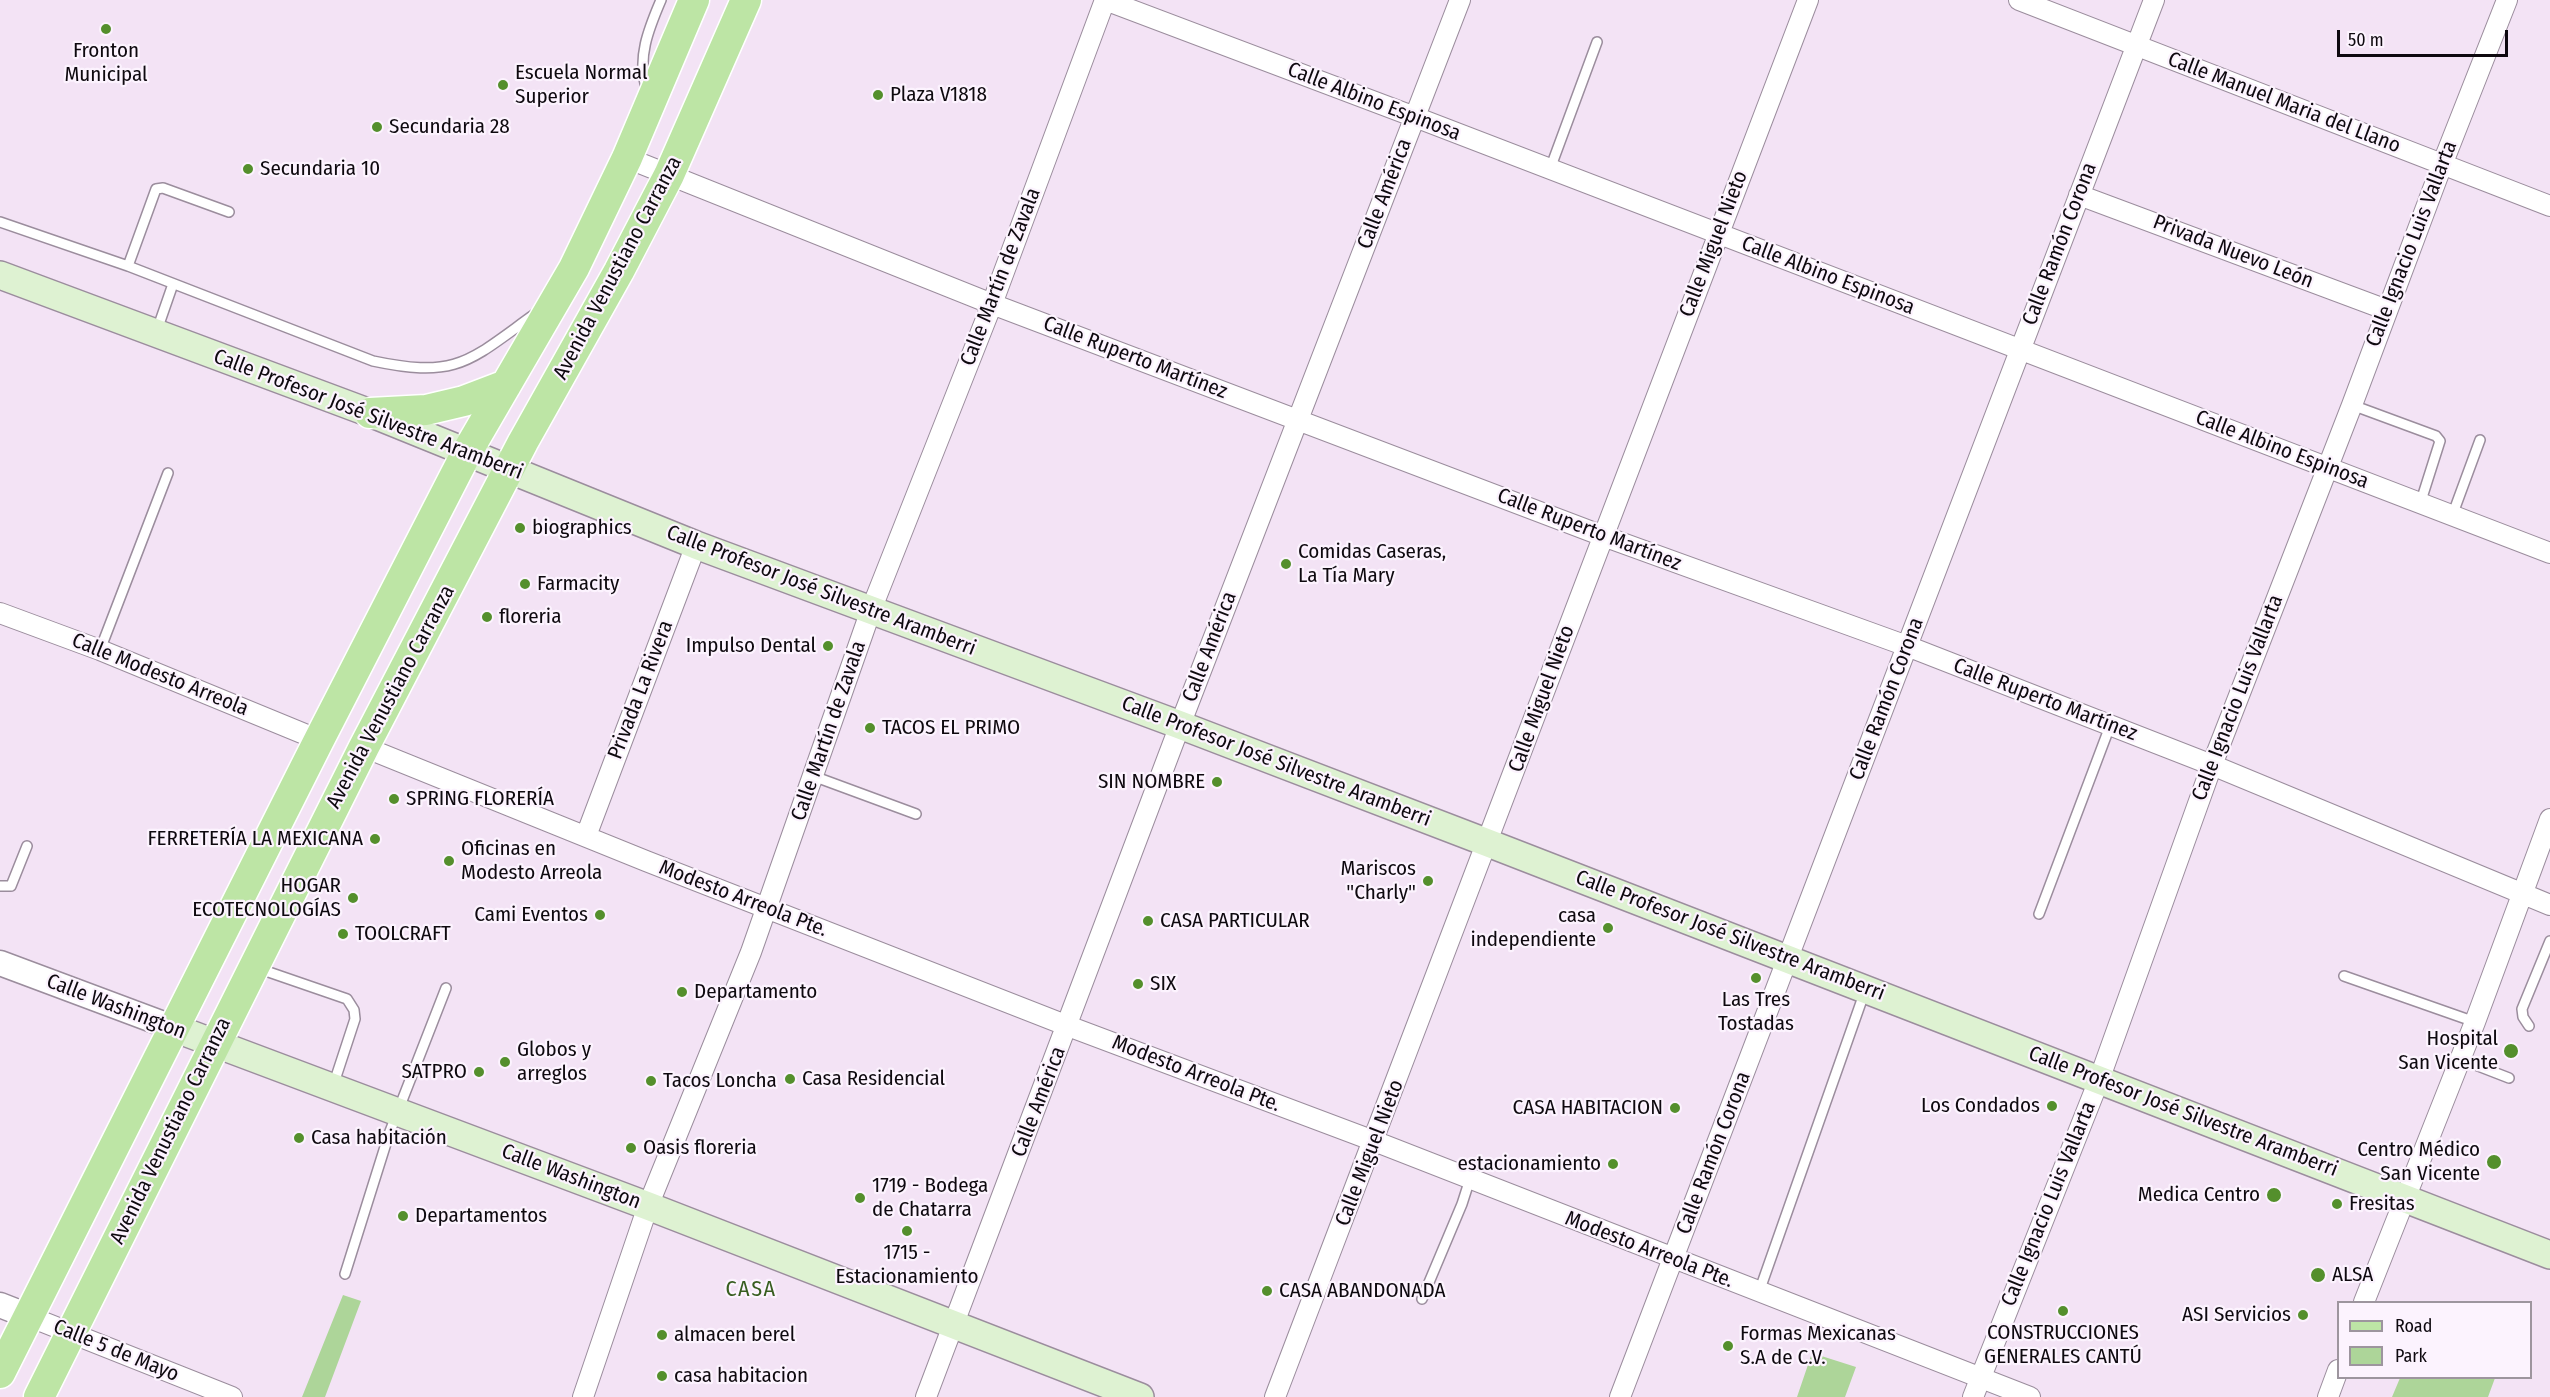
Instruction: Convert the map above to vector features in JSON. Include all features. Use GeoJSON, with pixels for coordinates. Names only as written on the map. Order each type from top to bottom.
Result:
{"type":"FeatureCollection","features":[{"type":"Feature","properties":{"kind":"main road","name":"Avenida Venustiano Carranza"},"geometry":{"type":"LineString","coordinates":[[0,1373],[467,452],[574,268],[627,158],[694,0]]}},
{"type":"Feature","properties":{"kind":"main road","name":"Avenida Venustiano Carranza"},"geometry":{"type":"LineString","coordinates":[[39,1397],[364,747],[508,469],[619,271],[669,175],[746,0]]}},
{"type":"Feature","properties":{"kind":"main road","name":"Calle Profesor José Silvestre Aramberri"},"geometry":{"type":"LineString","coordinates":[[0,275],[370,412],[696,544],[1180,725],[1788,958],[2550,1255]]}},
{"type":"Feature","properties":{"kind":"main road"},"geometry":{"type":"LineString","coordinates":[[370,412],[426,410],[464,401],[506,385]]}},
{"type":"Feature","properties":{"kind":"main road","name":"Calle Washington"},"geometry":{"type":"LineString","coordinates":[[174,1028],[648,1206],[1140,1397]]}},
{"type":"Feature","properties":{"kind":"street","name":"Calle Albino Espinosa"},"geometry":{"type":"LineString","coordinates":[[1105,0],[2550,553]]}},
{"type":"Feature","properties":{"kind":"street","name":"Calle Martín de Zavala"},"geometry":{"type":"LineString","coordinates":[[583,1397],[648,1206],[752,952],[872,610],[992,304],[1105,0]]}},
{"type":"Feature","properties":{"kind":"street","name":"Calle América"},"geometry":{"type":"LineString","coordinates":[[926,1397],[1180,725],[1460,0]]}},
{"type":"Feature","properties":{"kind":"street","name":"Calle Miguel Nieto"},"geometry":{"type":"LineString","coordinates":[[1275,1397],[1808,0]]}},
{"type":"Feature","properties":{"kind":"street","name":"Calle Manuel Maria del Llano"},"geometry":{"type":"LineString","coordinates":[[2019,0],[2550,206]]}},
{"type":"Feature","properties":{"kind":"street","name":"Calle Ramón Corona"},"geometry":{"type":"LineString","coordinates":[[1620,1397],[2154,0]]}},
{"type":"Feature","properties":{"kind":"street","name":"Calle Ignacio Luis Vallarta"},"geometry":{"type":"LineString","coordinates":[[1973,1397],[2099,1080],[2212,765],[2507,0]]}},
{"type":"Feature","properties":{"kind":"street","name":"Calle Ruperto Martínez"},"geometry":{"type":"LineString","coordinates":[[627,158],[992,304],[1603,536],[1907,646],[2212,765],[2550,906]]}},
{"type":"Feature","properties":{"kind":"street","name":"Privada Nuevo León"},"geometry":{"type":"LineString","coordinates":[[2079,195],[2387,310]]}},
{"type":"Feature","properties":{"kind":"street","name":"Privada La Rivera"},"geometry":{"type":"LineString","coordinates":[[586,836],[696,544]]}},
{"type":"Feature","properties":{"kind":"street","name":"Calle Modesto Arreola"},"geometry":{"type":"LineString","coordinates":[[0,613],[100,650],[319,740]]}},
{"type":"Feature","properties":{"kind":"street","name":"Modesto Arreola Pte."},"geometry":{"type":"LineString","coordinates":[[364,747],[1068,1026],[1374,1141],[2030,1397]]}},
{"type":"Feature","properties":{"kind":"street"},"geometry":{"type":"LineString","coordinates":[[2364,1301],[2475,1022],[2550,819]]}},
{"type":"Feature","properties":{"kind":"street","name":"Calle Washington"},"geometry":{"type":"LineString","coordinates":[[0,963],[174,1028]]}},
{"type":"Feature","properties":{"kind":"street","name":"Calle 5 de Mayo"},"geometry":{"type":"LineString","coordinates":[[0,1305],[232,1397]]}},
{"type":"Feature","properties":{"kind":"street"},"geometry":{"type":"LineString","coordinates":[[2328,1397],[2337,1373]]}},
{"type":"Feature","properties":{"kind":"lane"},"geometry":{"type":"LineString","coordinates":[[651,101],[644,82],[642,62],[661,0]]}},
{"type":"Feature","properties":{"kind":"lane"},"geometry":{"type":"LineString","coordinates":[[1550,169],[1598,42]]}},
{"type":"Feature","properties":{"kind":"lane"},"geometry":{"type":"LineString","coordinates":[[128,266],[156,189],[163,188],[229,212]]}},
{"type":"Feature","properties":{"kind":"lane"},"geometry":{"type":"LineString","coordinates":[[0,222],[128,266],[373,361],[403,368],[440,369],[470,360],[555,300]]}},
{"type":"Feature","properties":{"kind":"lane"},"geometry":{"type":"LineString","coordinates":[[156,333],[173,284]]}},
{"type":"Feature","properties":{"kind":"lane"},"geometry":{"type":"LineString","coordinates":[[2352,405],[2436,436],[2440,441],[2420,504]]}},
{"type":"Feature","properties":{"kind":"lane"},"geometry":{"type":"LineString","coordinates":[[2452,516],[2480,440]]}},
{"type":"Feature","properties":{"kind":"lane"},"geometry":{"type":"LineString","coordinates":[[100,650],[168,473]]}},
{"type":"Feature","properties":{"kind":"lane"},"geometry":{"type":"LineString","coordinates":[[2039,914],[2110,726]]}},
{"type":"Feature","properties":{"kind":"lane"},"geometry":{"type":"LineString","coordinates":[[813,776],[916,814]]}},
{"type":"Feature","properties":{"kind":"lane"},"geometry":{"type":"LineString","coordinates":[[0,886],[11,886],[27,846]]}},
{"type":"Feature","properties":{"kind":"lane"},"geometry":{"type":"LineString","coordinates":[[2529,1026],[2523,1017],[2522,1009],[2550,941]]}},
{"type":"Feature","properties":{"kind":"lane"},"geometry":{"type":"LineString","coordinates":[[253,966],[347,999],[354,1011],[355,1019],[332,1088]]}},
{"type":"Feature","properties":{"kind":"lane"},"geometry":{"type":"LineString","coordinates":[[2344,976],[2475,1022]]}},
{"type":"Feature","properties":{"kind":"lane"},"geometry":{"type":"LineString","coordinates":[[345,1274],[397,1112],[446,988]]}},
{"type":"Feature","properties":{"kind":"lane"},"geometry":{"type":"LineString","coordinates":[[1759,1293],[1866,989]]}},
{"type":"Feature","properties":{"kind":"lane"},"geometry":{"type":"LineString","coordinates":[[2460,1059],[2509,1078]]}},
{"type":"Feature","properties":{"kind":"lane"},"geometry":{"type":"LineString","coordinates":[[1422,1299],[1462,1204],[1470,1179]]}},
{"type":"Feature","properties":{"kind":"green space"},"geometry":{"type":"Polygon","coordinates":[[[343,1295],[361,1301],[325,1397],[302,1397],[343,1295]]]}},
{"type":"Feature","properties":{"kind":"green space"},"geometry":{"type":"Polygon","coordinates":[[[1812,1353],[1856,1367],[1845,1397],[1797,1397],[1812,1353]]]}},
{"type":"Feature","properties":{"kind":"green space"},"geometry":{"type":"Polygon","coordinates":[[[2400,1379],[2495,1379],[2488,1397],[2392,1397],[2400,1379]]]}},
{"type":"Feature","properties":{"kind":"place","name":"Fronton Municipal"},"geometry":{"type":"Point","coordinates":[106,29]}},
{"type":"Feature","properties":{"kind":"place","name":"Escuela Normal Superior"},"geometry":{"type":"Point","coordinates":[503,85]}},
{"type":"Feature","properties":{"kind":"place","name":"Plaza V1818"},"geometry":{"type":"Point","coordinates":[878,95]}},
{"type":"Feature","properties":{"kind":"place","name":"Secundaria 28"},"geometry":{"type":"Point","coordinates":[377,127]}},
{"type":"Feature","properties":{"kind":"place","name":"Secundaria 10"},"geometry":{"type":"Point","coordinates":[248,169]}},
{"type":"Feature","properties":{"kind":"place","name":"biographics"},"geometry":{"type":"Point","coordinates":[520,528]}},
{"type":"Feature","properties":{"kind":"place","name":"Comidas Caseras, La Tía Mary"},"geometry":{"type":"Point","coordinates":[1286,564]}},
{"type":"Feature","properties":{"kind":"place","name":"Farmacity"},"geometry":{"type":"Point","coordinates":[525,584]}},
{"type":"Feature","properties":{"kind":"place","name":"floreria"},"geometry":{"type":"Point","coordinates":[487,617]}},
{"type":"Feature","properties":{"kind":"place","name":"Impulso Dental"},"geometry":{"type":"Point","coordinates":[828,646]}},
{"type":"Feature","properties":{"kind":"place","name":"TACOS EL PRIMO"},"geometry":{"type":"Point","coordinates":[870,728]}},
{"type":"Feature","properties":{"kind":"place","name":"SIN NOMBRE"},"geometry":{"type":"Point","coordinates":[1217,782]}},
{"type":"Feature","properties":{"kind":"place","name":"SPRING FLORERÍA"},"geometry":{"type":"Point","coordinates":[394,799]}},
{"type":"Feature","properties":{"kind":"place","name":"FERRETERÍA LA MEXICANA"},"geometry":{"type":"Point","coordinates":[375,839]}},
{"type":"Feature","properties":{"kind":"place","name":"Oficinas en Modesto Arreola"},"geometry":{"type":"Point","coordinates":[449,861]}},
{"type":"Feature","properties":{"kind":"place","name":"Mariscos \"Charly\""},"geometry":{"type":"Point","coordinates":[1428,881]}},
{"type":"Feature","properties":{"kind":"place","name":"HOGAR ECOTECNOLOGÍAS"},"geometry":{"type":"Point","coordinates":[353,898]}},
{"type":"Feature","properties":{"kind":"place","name":"Cami Eventos"},"geometry":{"type":"Point","coordinates":[600,915]}},
{"type":"Feature","properties":{"kind":"place","name":"CASA PARTICULAR"},"geometry":{"type":"Point","coordinates":[1148,921]}},
{"type":"Feature","properties":{"kind":"place","name":"casa independiente"},"geometry":{"type":"Point","coordinates":[1608,928]}},
{"type":"Feature","properties":{"kind":"place","name":"TOOLCRAFT"},"geometry":{"type":"Point","coordinates":[343,934]}},
{"type":"Feature","properties":{"kind":"place","name":"Las Tres Tostadas"},"geometry":{"type":"Point","coordinates":[1756,978]}},
{"type":"Feature","properties":{"kind":"place","name":"SIX"},"geometry":{"type":"Point","coordinates":[1138,984]}},
{"type":"Feature","properties":{"kind":"place","name":"Departamento"},"geometry":{"type":"Point","coordinates":[682,992]}},
{"type":"Feature","properties":{"kind":"place","name":"Hospital San Vicente"},"geometry":{"type":"Point","coordinates":[2511,1051]}},
{"type":"Feature","properties":{"kind":"place","name":"Globos y arreglos"},"geometry":{"type":"Point","coordinates":[505,1062]}},
{"type":"Feature","properties":{"kind":"place","name":"SATPRO"},"geometry":{"type":"Point","coordinates":[479,1072]}},
{"type":"Feature","properties":{"kind":"place","name":"Casa Residencial"},"geometry":{"type":"Point","coordinates":[790,1079]}},
{"type":"Feature","properties":{"kind":"place","name":"Tacos Loncha"},"geometry":{"type":"Point","coordinates":[651,1081]}},
{"type":"Feature","properties":{"kind":"place","name":"Los Condados"},"geometry":{"type":"Point","coordinates":[2052,1106]}},
{"type":"Feature","properties":{"kind":"place","name":"CASA HABITACION"},"geometry":{"type":"Point","coordinates":[1675,1108]}},
{"type":"Feature","properties":{"kind":"place","name":"Casa habitación"},"geometry":{"type":"Point","coordinates":[299,1138]}},
{"type":"Feature","properties":{"kind":"place","name":"Oasis floreria"},"geometry":{"type":"Point","coordinates":[631,1148]}},
{"type":"Feature","properties":{"kind":"place","name":"Centro Médico San Vicente"},"geometry":{"type":"Point","coordinates":[2494,1162]}},
{"type":"Feature","properties":{"kind":"place","name":"estacionamiento"},"geometry":{"type":"Point","coordinates":[1613,1164]}},
{"type":"Feature","properties":{"kind":"place","name":"Medica Centro"},"geometry":{"type":"Point","coordinates":[2274,1195]}},
{"type":"Feature","properties":{"kind":"place","name":"1719 - Bodega de Chatarra"},"geometry":{"type":"Point","coordinates":[860,1198]}},
{"type":"Feature","properties":{"kind":"place","name":"Fresitas"},"geometry":{"type":"Point","coordinates":[2337,1204]}},
{"type":"Feature","properties":{"kind":"place","name":"Departamentos"},"geometry":{"type":"Point","coordinates":[403,1216]}},
{"type":"Feature","properties":{"kind":"place","name":"1715 - Estacionamiento"},"geometry":{"type":"Point","coordinates":[907,1231]}},
{"type":"Feature","properties":{"kind":"place","name":"ALSA"},"geometry":{"type":"Point","coordinates":[2318,1275]}},
{"type":"Feature","properties":{"kind":"place","name":"CASA ABANDONADA"},"geometry":{"type":"Point","coordinates":[1267,1291]}},
{"type":"Feature","properties":{"kind":"place","name":"CONSTRUCCIONES GENERALES CANTÚ"},"geometry":{"type":"Point","coordinates":[2063,1311]}},
{"type":"Feature","properties":{"kind":"place","name":"ASI Servicios"},"geometry":{"type":"Point","coordinates":[2303,1315]}},
{"type":"Feature","properties":{"kind":"place","name":"almacen berel"},"geometry":{"type":"Point","coordinates":[662,1335]}},
{"type":"Feature","properties":{"kind":"place","name":"Formas Mexicanas S.A de C.V."},"geometry":{"type":"Point","coordinates":[1728,1346]}},
{"type":"Feature","properties":{"kind":"place","name":"casa habitacion"},"geometry":{"type":"Point","coordinates":[662,1376]}},
{"type":"Feature","properties":{"kind":"district","name":"CASA"},"geometry":{"type":"Point","coordinates":[751,1290]}}]}
